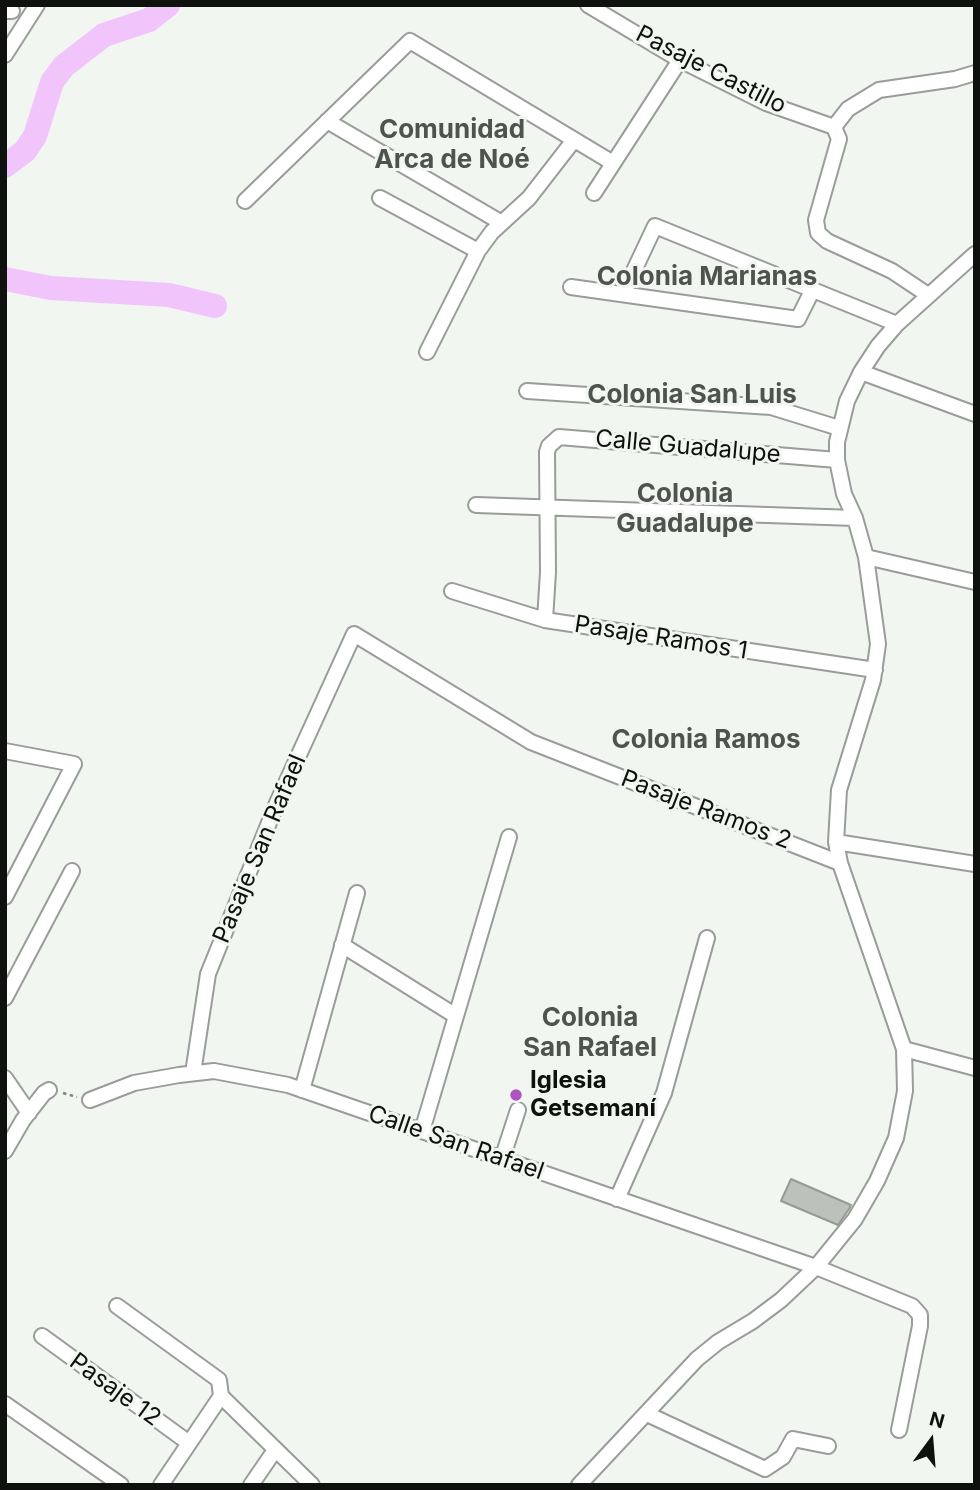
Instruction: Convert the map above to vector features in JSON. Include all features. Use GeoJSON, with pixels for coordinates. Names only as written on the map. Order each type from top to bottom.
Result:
{"type":"FeatureCollection","features":[{"type":"Feature","properties":{"kind":"street"},"geometry":{"type":"LineString","coordinates":[[5,55],[37,5]]}},
{"type":"Feature","properties":{"kind":"street","name":"Pasaje Castillo"},"geometry":{"type":"LineString","coordinates":[[588,5],[604,9],[680,60],[766,103],[835,128]]}},
{"type":"Feature","properties":{"kind":"street"},"geometry":{"type":"LineString","coordinates":[[245,201],[410,41],[613,163]]}},
{"type":"Feature","properties":{"kind":"street"},"geometry":{"type":"LineString","coordinates":[[594,193],[680,60]]}},
{"type":"Feature","properties":{"kind":"street"},"geometry":{"type":"LineString","coordinates":[[928,295],[892,271],[827,241],[818,233],[816,220],[839,139],[835,128],[848,109],[879,90],[955,79],[975,73]]}},
{"type":"Feature","properties":{"kind":"street"},"geometry":{"type":"LineString","coordinates":[[327,121],[502,223]]}},
{"type":"Feature","properties":{"kind":"street"},"geometry":{"type":"LineString","coordinates":[[427,352],[478,251],[502,223],[529,198],[574,140]]}},
{"type":"Feature","properties":{"kind":"street"},"geometry":{"type":"LineString","coordinates":[[380,198],[478,251]]}},
{"type":"Feature","properties":{"kind":"street"},"geometry":{"type":"LineString","coordinates":[[623,294],[655,226],[897,324]]}},
{"type":"Feature","properties":{"kind":"street"},"geometry":{"type":"LineString","coordinates":[[579,1485],[697,1359],[781,1300],[816,1268],[855,1219],[877,1181],[896,1138],[905,1091],[904,1049],[836,842],[839,790],[875,670],[878,644],[866,557],[845,494],[837,460],[837,442],[848,401],[861,372],[878,346],[897,324],[975,254]]}},
{"type":"Feature","properties":{"kind":"street"},"geometry":{"type":"LineString","coordinates":[[570,287],[799,319],[813,289]]}},
{"type":"Feature","properties":{"kind":"street"},"geometry":{"type":"LineString","coordinates":[[861,372],[975,414]]}},
{"type":"Feature","properties":{"kind":"street"},"geometry":{"type":"LineString","coordinates":[[527,391],[771,408],[839,428]]}},
{"type":"Feature","properties":{"kind":"street","name":"Calle Guadalupe"},"geometry":{"type":"LineString","coordinates":[[547,508],[547,452],[559,437],[837,460]]}},
{"type":"Feature","properties":{"kind":"street"},"geometry":{"type":"LineString","coordinates":[[476,505],[855,518]]}},
{"type":"Feature","properties":{"kind":"street"},"geometry":{"type":"LineString","coordinates":[[545,620],[548,572],[547,508]]}},
{"type":"Feature","properties":{"kind":"street"},"geometry":{"type":"LineString","coordinates":[[866,557],[975,582]]}},
{"type":"Feature","properties":{"kind":"street","name":"Pasaje Ramos 1"},"geometry":{"type":"LineString","coordinates":[[452,591],[545,620],[875,670]]}},
{"type":"Feature","properties":{"kind":"street","name":"Pasaje Ramos 2"},"geometry":{"type":"LineString","coordinates":[[354,634],[531,742],[841,863]]}},
{"type":"Feature","properties":{"kind":"street","name":"Pasaje San Rafael"},"geometry":{"type":"LineString","coordinates":[[193,1073],[208,974],[277,803],[354,634]]}},
{"type":"Feature","properties":{"kind":"street"},"geometry":{"type":"LineString","coordinates":[[5,751],[74,764],[6,892]]}},
{"type":"Feature","properties":{"kind":"street"},"geometry":{"type":"LineString","coordinates":[[422,1131],[509,837]]}},
{"type":"Feature","properties":{"kind":"street"},"geometry":{"type":"LineString","coordinates":[[836,842],[975,864]]}},
{"type":"Feature","properties":{"kind":"street"},"geometry":{"type":"LineString","coordinates":[[5,999],[72,871]]}},
{"type":"Feature","properties":{"kind":"street"},"geometry":{"type":"LineString","coordinates":[[302,1090],[357,893]]}},
{"type":"Feature","properties":{"kind":"street"},"geometry":{"type":"LineString","coordinates":[[617,1199],[664,1093],[706,938]]}},
{"type":"Feature","properties":{"kind":"street"},"geometry":{"type":"LineString","coordinates":[[342,945],[456,1016]]}},
{"type":"Feature","properties":{"kind":"street"},"geometry":{"type":"LineString","coordinates":[[904,1049],[975,1068]]}},
{"type":"Feature","properties":{"kind":"street","name":"Calle San Rafael"},"geometry":{"type":"LineString","coordinates":[[90,1100],[134,1083],[214,1071],[302,1090],[816,1268],[912,1306],[920,1315],[920,1326],[899,1430]]}},
{"type":"Feature","properties":{"kind":"street"},"geometry":{"type":"LineString","coordinates":[[5,1078],[29,1113]]}},
{"type":"Feature","properties":{"kind":"street"},"geometry":{"type":"LineString","coordinates":[[6,1146],[44,1093],[49,1090]]}},
{"type":"Feature","properties":{"kind":"street"},"geometry":{"type":"LineString","coordinates":[[502,1159],[518,1110]]}},
{"type":"Feature","properties":{"kind":"street"},"geometry":{"type":"LineString","coordinates":[[117,1306],[219,1380],[221,1396],[312,1485]]}},
{"type":"Feature","properties":{"kind":"street","name":"Pasaje 12"},"geometry":{"type":"LineString","coordinates":[[42,1336],[189,1443]]}},
{"type":"Feature","properties":{"kind":"street"},"geometry":{"type":"LineString","coordinates":[[161,1485],[221,1396]]}},
{"type":"Feature","properties":{"kind":"street"},"geometry":{"type":"LineString","coordinates":[[5,1404],[114,1483]]}},
{"type":"Feature","properties":{"kind":"street"},"geometry":{"type":"LineString","coordinates":[[647,1413],[765,1469],[783,1457],[793,1439],[828,1446]]}},
{"type":"Feature","properties":{"kind":"street"},"geometry":{"type":"LineString","coordinates":[[251,1485],[275,1450]]}},
{"type":"Feature","properties":{"kind":"path"},"geometry":{"type":"LineString","coordinates":[[49,1090],[90,1100]]}},
{"type":"Feature","properties":{"kind":"building"},"geometry":{"type":"Polygon","coordinates":[[[791,1179],[851,1205],[838,1225],[781,1201],[791,1179]]]}},
{"type":"Feature","properties":{"kind":"waterway"},"geometry":{"type":"LineString","coordinates":[[5,166],[25,151],[35,136],[52,82],[64,66],[104,35],[149,20],[168,5]]}},
{"type":"Feature","properties":{"kind":"waterway"},"geometry":{"type":"LineString","coordinates":[[5,279],[51,288],[169,295],[215,306]]}},
{"type":"Feature","properties":{"kind":"place","name":"Iglesia Getsemaní"},"geometry":{"type":"Point","coordinates":[516,1095]}},
{"type":"Feature","properties":{"kind":"district","name":"Comunidad Arca de Noé"},"geometry":{"type":"Point","coordinates":[452,145]}},
{"type":"Feature","properties":{"kind":"district","name":"Colonia Marianas"},"geometry":{"type":"Point","coordinates":[707,277]}},
{"type":"Feature","properties":{"kind":"district","name":"Colonia San Luis"},"geometry":{"type":"Point","coordinates":[692,395]}},
{"type":"Feature","properties":{"kind":"district","name":"Colonia Guadalupe"},"geometry":{"type":"Point","coordinates":[685,509]}},
{"type":"Feature","properties":{"kind":"district","name":"Colonia Ramos"},"geometry":{"type":"Point","coordinates":[706,740]}},
{"type":"Feature","properties":{"kind":"district","name":"Colonia San Rafael"},"geometry":{"type":"Point","coordinates":[590,1033]}}]}
